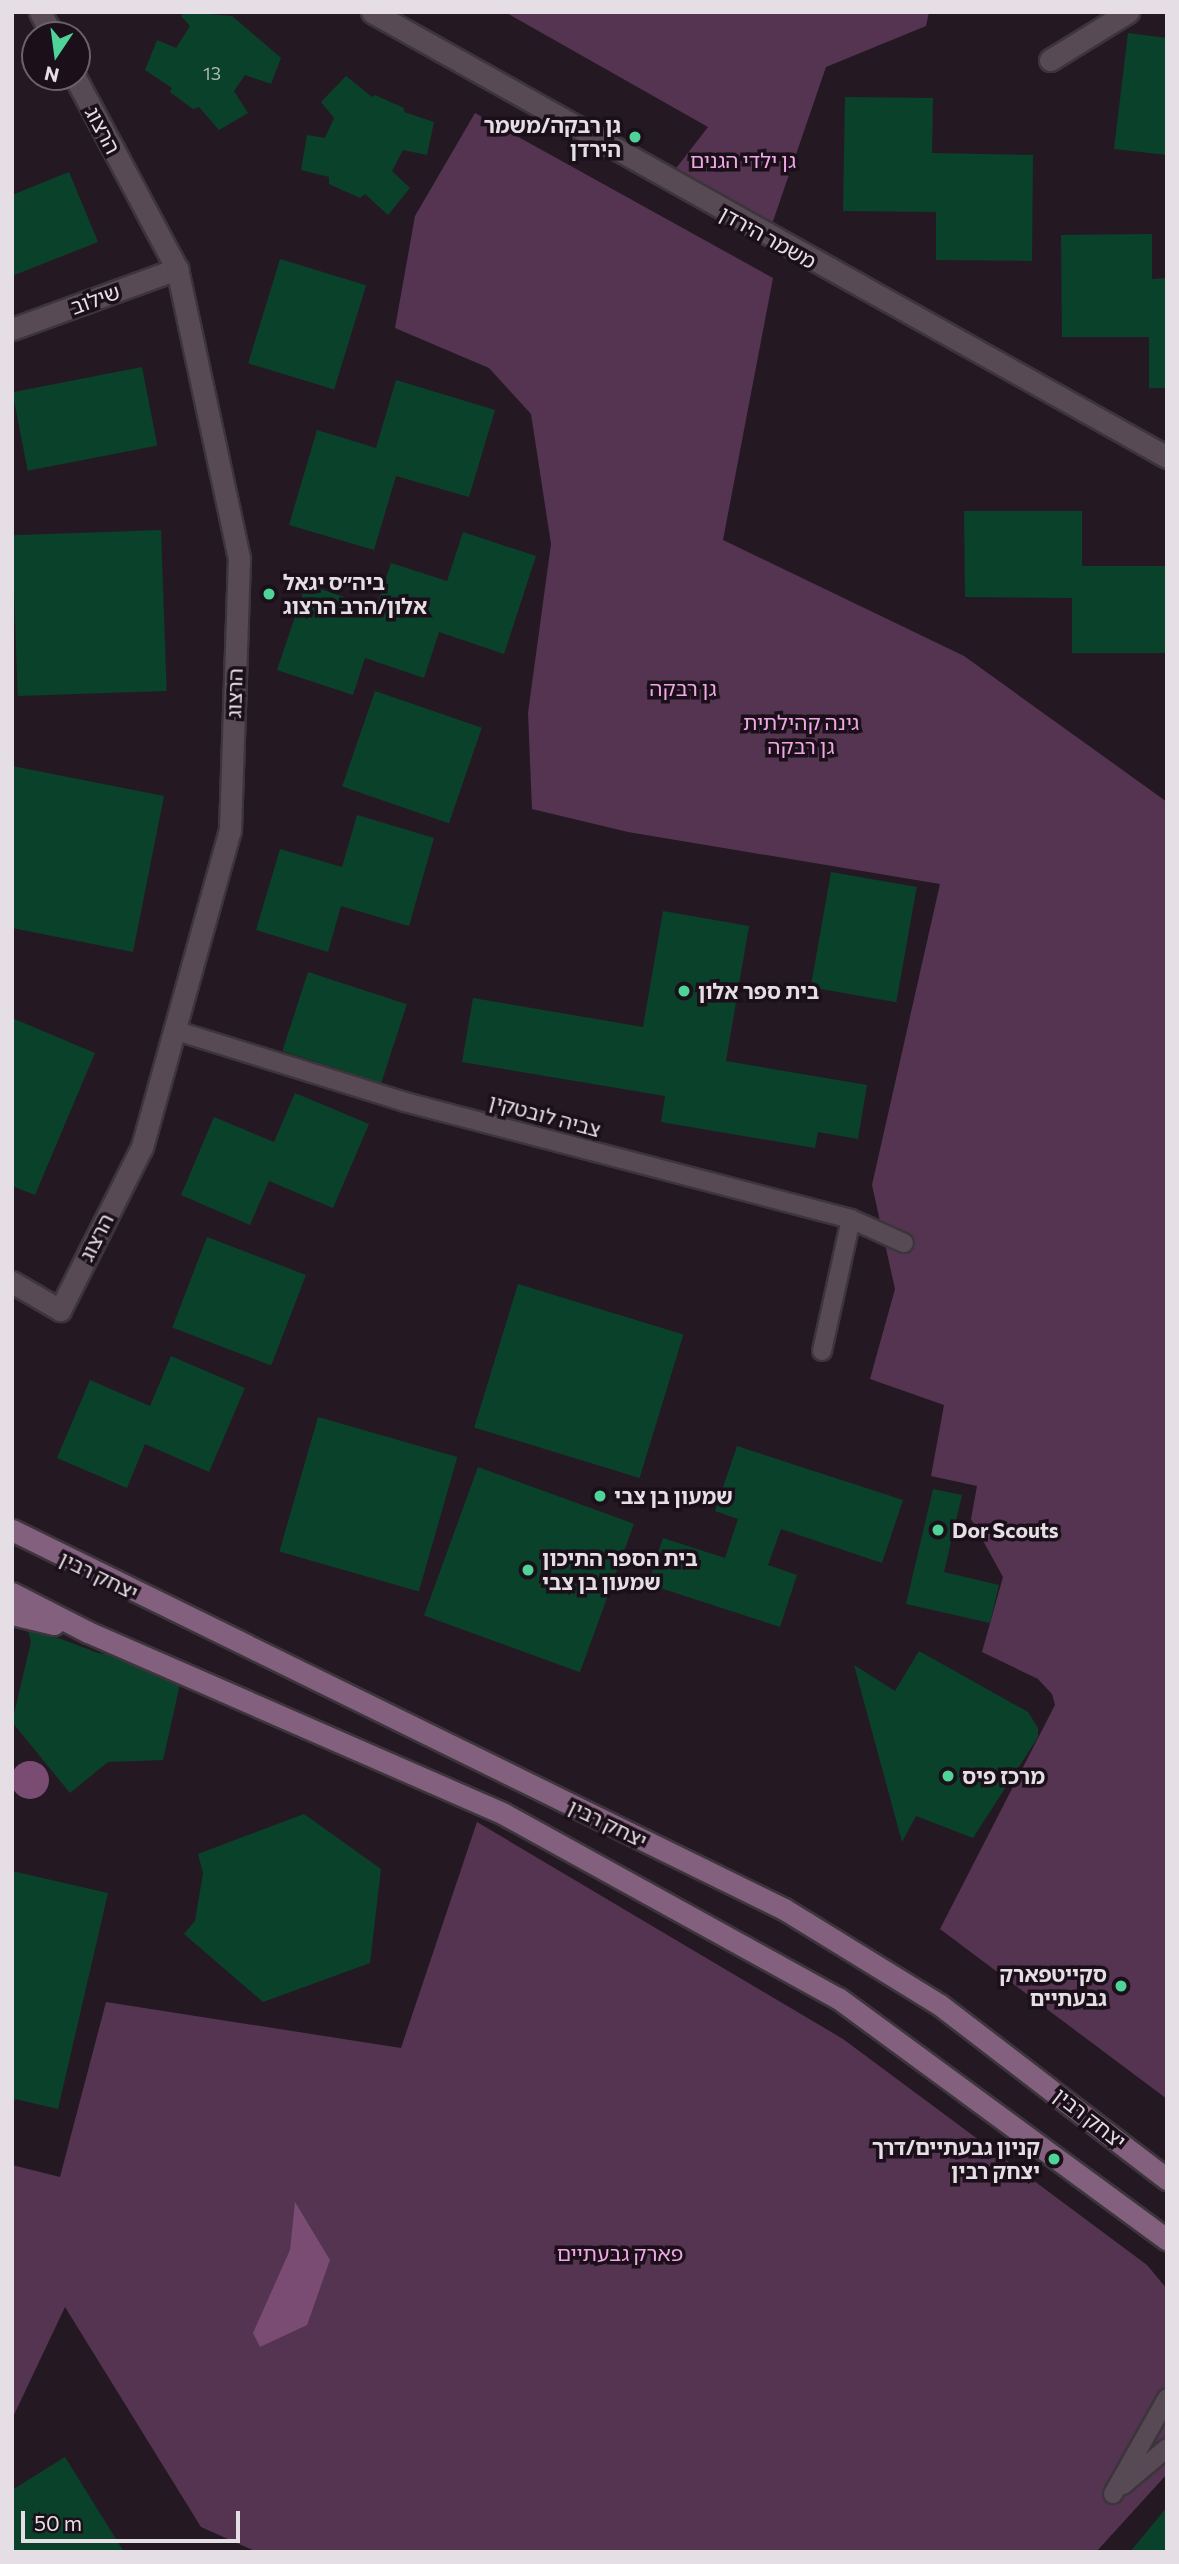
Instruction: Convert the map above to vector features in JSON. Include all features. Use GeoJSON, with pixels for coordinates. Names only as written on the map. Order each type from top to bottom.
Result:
{"type":"FeatureCollection","features":[{"type":"Feature","properties":{"kind":"main road","name":"יצחק רבין"},"geometry":{"type":"LineString","coordinates":[[12,1530],[784,1909],[940,2005],[1167,2179]]}},
{"type":"Feature","properties":{"kind":"main road","name":"יצחק רבין"},"geometry":{"type":"LineString","coordinates":[[12,1593],[88,1632],[504,1814],[838,1998],[1166,2240]]}},
{"type":"Feature","properties":{"kind":"main road"},"geometry":{"type":"LineString","coordinates":[[12,1614],[88,1632]]}},
{"type":"Feature","properties":{"kind":"street","name":"משמר הירדן"},"geometry":{"type":"LineString","coordinates":[[372,12],[871,296],[1167,457]]}},
{"type":"Feature","properties":{"kind":"street"},"geometry":{"type":"LineString","coordinates":[[1050,60],[1128,12]]}},
{"type":"Feature","properties":{"kind":"street","name":"הרצוג"},"geometry":{"type":"LineString","coordinates":[[12,1282],[60,1310],[142,1147],[230,830],[239,558],[177,268],[82,91]]}},
{"type":"Feature","properties":{"kind":"street","name":"שילוב"},"geometry":{"type":"LineString","coordinates":[[12,329],[177,268]]}},
{"type":"Feature","properties":{"kind":"lane","name":"צביה לובטקין"},"geometry":{"type":"LineString","coordinates":[[174,1030],[405,1102],[850,1219],[904,1242]]}},
{"type":"Feature","properties":{"kind":"lane"},"geometry":{"type":"LineString","coordinates":[[822,1351],[850,1219]]}},
{"type":"Feature","properties":{"kind":"lane"},"geometry":{"type":"LineString","coordinates":[[1167,2398],[1113,2494],[1167,2448]]}},
{"type":"Feature","properties":{"kind":"green space","name":"גן ילדי הגנים"},"geometry":{"type":"Polygon","coordinates":[[[505,12],[929,12],[926,26],[826,67],[771,227],[667,180],[708,127],[505,12]]]}},
{"type":"Feature","properties":{"kind":"green space","name":"גן רבקה"},"geometry":{"type":"Polygon","coordinates":[[[475,113],[773,278],[723,540],[964,656],[1167,802],[1167,2099],[940,1929],[1055,1705],[1052,1694],[1038,1679],[982,1652],[1003,1577],[971,1519],[977,1486],[931,1476],[944,1405],[870,1379],[895,1289],[872,1185],[940,884],[628,832],[532,809],[528,713],[551,544],[531,414],[489,368],[395,328],[415,216],[475,113]]]}},
{"type":"Feature","properties":{"kind":"green space","name":"פארק גבעתיים"},"geometry":{"type":"Polygon","coordinates":[[[477,1822],[843,2039],[1147,2265],[1167,2289],[1167,2474],[1096,2552],[257,2552],[201,2527],[65,2307],[12,2419],[12,2165],[60,2177],[106,2002],[401,2048],[477,1822]]]}},
{"type":"Feature","properties":{"kind":"shaded area"},"geometry":{"type":"Polygon","coordinates":[[[30,1761],[43,1767],[49,1780],[43,1793],[30,1799],[17,1793],[11,1780],[17,1767],[30,1761]]]}},
{"type":"Feature","properties":{"kind":"shaded area"},"geometry":{"type":"Polygon","coordinates":[[[295,2202],[330,2260],[307,2325],[260,2347],[253,2333],[290,2250],[295,2202]]]}},
{"type":"Feature","properties":{"kind":"building"},"geometry":{"type":"Polygon","coordinates":[[[184,12],[232,16],[281,58],[271,84],[245,75],[234,91],[248,113],[219,130],[199,107],[193,109],[170,92],[172,88],[145,70],[157,40],[176,48],[190,26],[181,16],[184,12]]]}},
{"type":"Feature","properties":{"kind":"building"},"geometry":{"type":"Polygon","coordinates":[[[1128,33],[1167,38],[1167,155],[1114,149],[1128,33]]]}},
{"type":"Feature","properties":{"kind":"building"},"geometry":{"type":"Polygon","coordinates":[[[346,76],[372,97],[375,95],[404,108],[404,112],[434,122],[427,155],[403,150],[392,171],[410,188],[388,215],[365,194],[360,198],[329,184],[329,177],[301,170],[307,135],[325,138],[334,118],[321,102],[346,76]]]}},
{"type":"Feature","properties":{"kind":"building"},"geometry":{"type":"Polygon","coordinates":[[[845,97],[933,98],[932,153],[1033,155],[1032,261],[936,260],[936,212],[843,211],[845,97]]]}},
{"type":"Feature","properties":{"kind":"building"},"geometry":{"type":"Polygon","coordinates":[[[69,172],[98,242],[12,276],[12,195],[69,172]]]}},
{"type":"Feature","properties":{"kind":"building"},"geometry":{"type":"Polygon","coordinates":[[[1152,234],[1152,279],[1167,278],[1167,388],[1149,388],[1149,337],[1062,337],[1061,235],[1152,234]]]}},
{"type":"Feature","properties":{"kind":"building"},"geometry":{"type":"Polygon","coordinates":[[[280,259],[366,285],[334,390],[248,363],[280,259]]]}},
{"type":"Feature","properties":{"kind":"building"},"geometry":{"type":"Polygon","coordinates":[[[142,367],[157,446],[28,471],[12,392],[142,367]]]}},
{"type":"Feature","properties":{"kind":"building"},"geometry":{"type":"Polygon","coordinates":[[[396,380],[495,410],[469,497],[396,476],[374,550],[289,525],[317,430],[376,448],[396,380]]]}},
{"type":"Feature","properties":{"kind":"building"},"geometry":{"type":"Polygon","coordinates":[[[964,511],[1082,511],[1082,566],[1167,566],[1167,653],[1072,653],[1072,598],[965,597],[964,511]]]}},
{"type":"Feature","properties":{"kind":"building"},"geometry":{"type":"Polygon","coordinates":[[[161,530],[167,691],[18,696],[12,535],[161,530]]]}},
{"type":"Feature","properties":{"kind":"building"},"geometry":{"type":"Polygon","coordinates":[[[463,532],[536,556],[504,654],[439,632],[424,678],[365,658],[353,695],[277,670],[306,584],[376,608],[391,563],[447,581],[463,532]]]}},
{"type":"Feature","properties":{"kind":"building"},"geometry":{"type":"Polygon","coordinates":[[[375,691],[482,728],[449,823],[342,786],[375,691]]]}},
{"type":"Feature","properties":{"kind":"building"},"geometry":{"type":"Polygon","coordinates":[[[12,766],[164,796],[133,952],[12,928],[12,766]]]}},
{"type":"Feature","properties":{"kind":"building"},"geometry":{"type":"Polygon","coordinates":[[[357,815],[434,838],[409,926],[341,906],[328,952],[256,930],[280,849],[342,867],[357,815]]]}},
{"type":"Feature","properties":{"kind":"building"},"geometry":{"type":"Polygon","coordinates":[[[831,872],[917,887],[896,1002],[811,987],[831,872]]]}},
{"type":"Feature","properties":{"kind":"building"},"geometry":{"type":"Polygon","coordinates":[[[663,911],[749,926],[726,1061],[867,1085],[858,1139],[818,1132],[815,1148],[661,1122],[665,1096],[462,1062],[473,998],[643,1027],[663,911]]]}},
{"type":"Feature","properties":{"kind":"building"},"geometry":{"type":"Polygon","coordinates":[[[308,972],[407,1004],[381,1083],[282,1051],[308,972]]]}},
{"type":"Feature","properties":{"kind":"building"},"geometry":{"type":"Polygon","coordinates":[[[12,1018],[95,1053],[35,1195],[12,1186],[12,1018]]]}},
{"type":"Feature","properties":{"kind":"building"},"geometry":{"type":"Polygon","coordinates":[[[295,1093],[369,1124],[333,1208],[269,1181],[250,1225],[181,1195],[214,1117],[274,1142],[295,1093]]]}},
{"type":"Feature","properties":{"kind":"building"},"geometry":{"type":"Polygon","coordinates":[[[207,1237],[306,1275],[271,1366],[172,1328],[207,1237]]]}},
{"type":"Feature","properties":{"kind":"building"},"geometry":{"type":"Polygon","coordinates":[[[518,1284],[683,1335],[640,1478],[474,1427],[518,1284]]]}},
{"type":"Feature","properties":{"kind":"building"},"geometry":{"type":"Polygon","coordinates":[[[171,1356],[245,1388],[209,1472],[145,1444],[127,1488],[57,1458],[90,1380],[150,1406],[171,1356]]]}},
{"type":"Feature","properties":{"kind":"building"},"geometry":{"type":"Polygon","coordinates":[[[318,1417],[457,1457],[419,1592],[279,1552],[318,1417]]]}},
{"type":"Feature","properties":{"kind":"building"},"geometry":{"type":"Polygon","coordinates":[[[737,1446],[903,1500],[882,1563],[781,1529],[768,1565],[797,1575],[780,1627],[648,1584],[663,1538],[725,1558],[738,1519],[715,1511],[737,1446]]]}},
{"type":"Feature","properties":{"kind":"building","name":"בית הספר התיכון שמעון בן צבי"},"geometry":{"type":"Polygon","coordinates":[[[478,1467],[634,1524],[580,1672],[424,1615],[478,1467]]]}},
{"type":"Feature","properties":{"kind":"building","name":"Dor Scouts"},"geometry":{"type":"Polygon","coordinates":[[[933,1489],[962,1495],[944,1572],[999,1585],[990,1623],[906,1604],[933,1489]]]}},
{"type":"Feature","properties":{"kind":"building"},"geometry":{"type":"Polygon","coordinates":[[[27,1626],[98,1653],[134,1658],[180,1684],[163,1760],[108,1762],[70,1793],[12,1722],[31,1642],[27,1626]]]}},
{"type":"Feature","properties":{"kind":"building","name":"מרכז פיס"},"geometry":{"type":"Polygon","coordinates":[[[919,1651],[1028,1712],[1038,1728],[1038,1737],[973,1838],[916,1816],[902,1842],[854,1665],[895,1691],[919,1651]]]}},
{"type":"Feature","properties":{"kind":"building"},"geometry":{"type":"Polygon","coordinates":[[[304,1814],[381,1869],[370,1963],[263,2002],[184,1934],[195,1921],[203,1873],[198,1854],[304,1814]]]}},
{"type":"Feature","properties":{"kind":"building"},"geometry":{"type":"Polygon","coordinates":[[[12,1871],[108,1893],[58,2109],[15,2099],[12,2107],[12,1871]]]}},
{"type":"Feature","properties":{"kind":"building"},"geometry":{"type":"Polygon","coordinates":[[[65,2457],[124,2552],[12,2552],[12,2490],[65,2457]]]}},
{"type":"Feature","properties":{"kind":"building"},"geometry":{"type":"Polygon","coordinates":[[[1167,2507],[1167,2552],[1130,2552],[1167,2507]]]}},
{"type":"Feature","properties":{"kind":"place","name":"גן רבקה/משמר הירדן"},"geometry":{"type":"Point","coordinates":[635,137]}},
{"type":"Feature","properties":{"kind":"place","name":"ביה״ס יגאל אלון/הרב הרצוג"},"geometry":{"type":"Point","coordinates":[269,594]}},
{"type":"Feature","properties":{"kind":"place","name":"בית ספר אלון"},"geometry":{"type":"Point","coordinates":[684,991]}},
{"type":"Feature","properties":{"kind":"place","name":"שמעון בן צבי"},"geometry":{"type":"Point","coordinates":[600,1496]}},
{"type":"Feature","properties":{"kind":"place","name":"Dor Scouts"},"geometry":{"type":"Point","coordinates":[938,1530]}},
{"type":"Feature","properties":{"kind":"place","name":"בית הספר התיכון שמעון בן צבי"},"geometry":{"type":"Point","coordinates":[528,1570]}},
{"type":"Feature","properties":{"kind":"place","name":"מרכז פיס"},"geometry":{"type":"Point","coordinates":[948,1776]}},
{"type":"Feature","properties":{"kind":"place","name":"סקייטפארק גבעתיים"},"geometry":{"type":"Point","coordinates":[1121,1986]}},
{"type":"Feature","properties":{"kind":"place","name":"קניון גבעתיים/דרך יצחק רבין"},"geometry":{"type":"Point","coordinates":[1054,2159]}},
{"type":"Feature","properties":{"kind":"park label","name":"גינה קהילתית גן רבקה"},"geometry":{"type":"Point","coordinates":[801,734]}}]}
